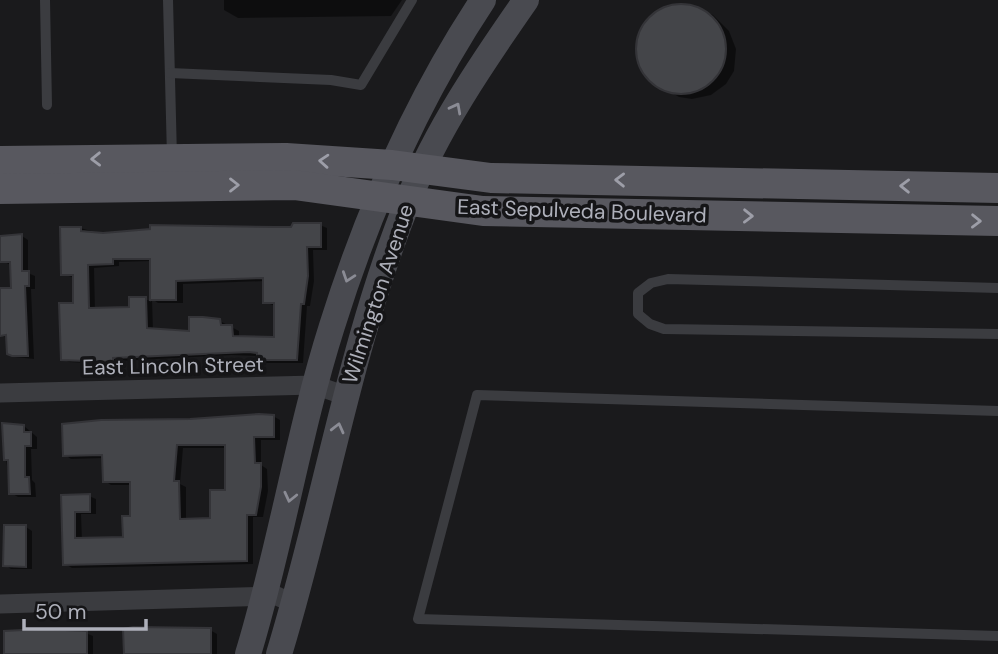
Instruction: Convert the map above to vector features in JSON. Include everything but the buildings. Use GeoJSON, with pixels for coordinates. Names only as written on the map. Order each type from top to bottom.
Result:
{"type":"FeatureCollection","features":[{"type":"Feature","properties":{"kind":"main road","name":"Wilmington Avenue"},"geometry":{"type":"LineString","coordinates":[[248,654],[265,597],[331,327],[378,196],[438,74],[483,0]]}},
{"type":"Feature","properties":{"kind":"main road","name":"Wilmington Avenue"},"geometry":{"type":"LineString","coordinates":[[279,654],[361,336],[408,199],[465,90],[526,0]]}},
{"type":"Feature","properties":{"kind":"main road","name":"East Sepulveda Boulevard"},"geometry":{"type":"LineString","coordinates":[[0,189],[286,158],[423,168],[491,178],[998,188]]}},
{"type":"Feature","properties":{"kind":"main road","name":"East Sepulveda Boulevard"},"geometry":{"type":"LineString","coordinates":[[0,161],[172,172],[408,199],[483,211],[998,221]]}},
{"type":"Feature","properties":{"kind":"street","name":"East Lincoln Street"},"geometry":{"type":"LineString","coordinates":[[0,393],[315,385],[346,396]]}},
{"type":"Feature","properties":{"kind":"street"},"geometry":{"type":"LineString","coordinates":[[0,604],[277,596],[294,604]]}},
{"type":"Feature","properties":{"kind":"lane"},"geometry":{"type":"LineString","coordinates":[[45,0],[47,105]]}},
{"type":"Feature","properties":{"kind":"lane"},"geometry":{"type":"LineString","coordinates":[[168,0],[172,172]]}},
{"type":"Feature","properties":{"kind":"lane"},"geometry":{"type":"LineString","coordinates":[[170,73],[331,80],[361,85],[412,0]]}},
{"type":"Feature","properties":{"kind":"lane"},"geometry":{"type":"LineString","coordinates":[[998,288],[668,279],[651,283],[638,293],[638,314],[650,324],[664,329],[998,334]]}},
{"type":"Feature","properties":{"kind":"lane"},"geometry":{"type":"LineString","coordinates":[[998,411],[477,394],[418,619],[998,636]]}}]}
